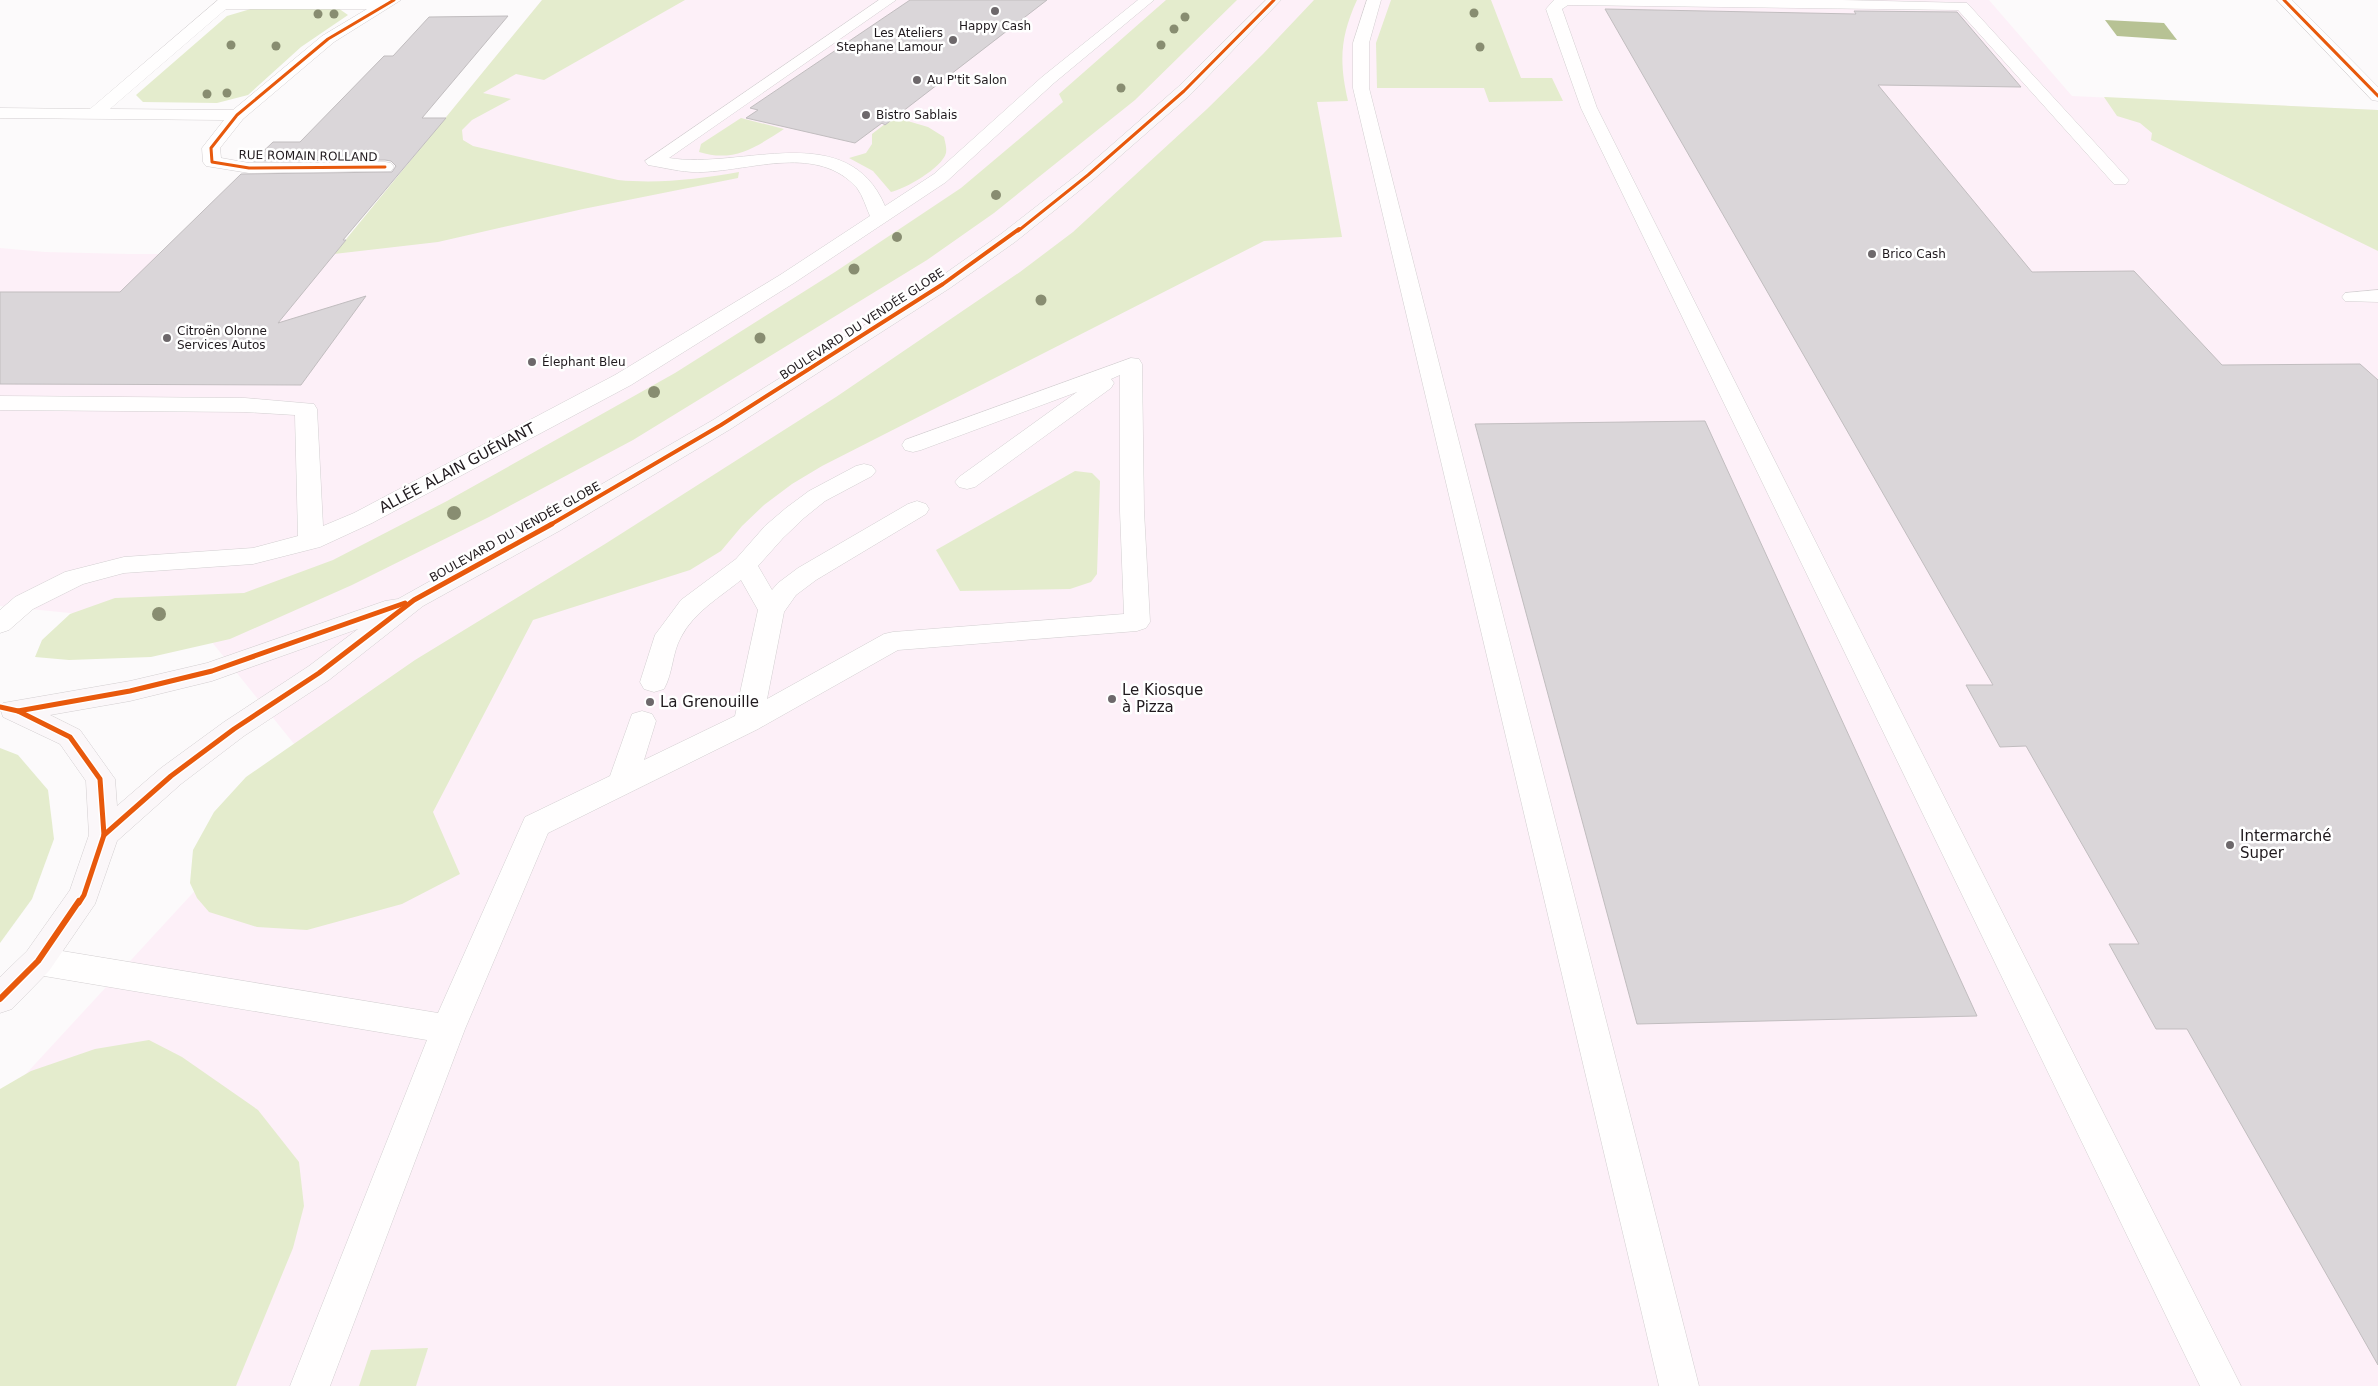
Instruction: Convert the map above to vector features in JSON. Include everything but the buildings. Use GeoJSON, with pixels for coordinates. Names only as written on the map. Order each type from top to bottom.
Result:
{"type":"FeatureCollection","features":[{"type":"Feature","properties":{"kind":"main road","name":"BOULEVARD DU VENDÉE GLOBE"},"geometry":{"type":"LineString","coordinates":[[104,835],[210,746],[319,673],[414,600],[560,519],[721,425],[943,284],[1050,206],[1117,150],[1184,91],[1274,0]]}},
{"type":"Feature","properties":{"kind":"main road","name":"BOULEVARD DU VENDÉE GLOBE"},"geometry":{"type":"LineString","coordinates":[[9,709],[130,691],[212,671],[414,600]]}},
{"type":"Feature","properties":{"kind":"main road"},"geometry":{"type":"LineString","coordinates":[[0,999],[38,961],[84,895],[104,835],[100,779],[70,737],[9,709]]}},
{"type":"Feature","properties":{"kind":"street"},"geometry":{"type":"LineString","coordinates":[[880,218],[871,196],[863,183],[849,171],[830,163],[808,158],[785,158],[702,167],[648,165],[889,0]]}},
{"type":"Feature","properties":{"kind":"street","name":"ALLÉE ALAIN GUÉNANT"},"geometry":{"type":"LineString","coordinates":[[0,624],[24,604],[74,578],[124,565],[253,556],[311,541],[363,518],[623,380],[787,279],[940,178],[1048,80],[1147,0]]}},
{"type":"Feature","properties":{"kind":"street"},"geometry":{"type":"LineString","coordinates":[[1374,0],[1365,21],[1360,42],[1358,63],[1360,88],[1679,1386]]}},
{"type":"Feature","properties":{"kind":"street"},"geometry":{"type":"LineString","coordinates":[[2284,0],[2378,96]]}},
{"type":"Feature","properties":{"kind":"street"},"geometry":{"type":"LineString","coordinates":[[2120,180],[1962,6],[1567,1],[1557,4],[1554,9],[1589,108],[2221,1386]]}},
{"type":"Feature","properties":{"kind":"street"},"geometry":{"type":"LineString","coordinates":[[95,112],[225,2],[391,2]]}},
{"type":"Feature","properties":{"kind":"street","name":"RUE ROMAIN ROLLAND"},"geometry":{"type":"LineString","coordinates":[[385,168],[249,168],[212,162],[211,148],[236,115],[328,39],[391,2]]}},
{"type":"Feature","properties":{"kind":"street"},"geometry":{"type":"LineString","coordinates":[[0,113],[95,112],[236,115]]}},
{"type":"Feature","properties":{"kind":"street"},"geometry":{"type":"LineString","coordinates":[[2352,297],[2378,296]]}},
{"type":"Feature","properties":{"kind":"street"},"geometry":{"type":"LineString","coordinates":[[913,444],[1131,364]]}},
{"type":"Feature","properties":{"kind":"street"},"geometry":{"type":"LineString","coordinates":[[967,482],[1131,364]]}},
{"type":"Feature","properties":{"kind":"street"},"geometry":{"type":"LineString","coordinates":[[310,1386],[448,1029],[536,825],[622,785],[748,722],[893,640],[1137,622],[1132,511],[1131,364]]}},
{"type":"Feature","properties":{"kind":"street"},"geometry":{"type":"LineString","coordinates":[[0,403],[245,405],[306,409],[311,541]]}},
{"type":"Feature","properties":{"kind":"street"},"geometry":{"type":"LineString","coordinates":[[654,682],[668,635],[690,606],[745,565],[774,532],[795,513],[817,496],[864,471]]}},
{"type":"Feature","properties":{"kind":"street"},"geometry":{"type":"LineString","coordinates":[[748,722],[771,610],[787,589],[807,574],[917,510]]}},
{"type":"Feature","properties":{"kind":"street"},"geometry":{"type":"LineString","coordinates":[[745,565],[771,610]]}},
{"type":"Feature","properties":{"kind":"street"},"geometry":{"type":"LineString","coordinates":[[622,785],[642,721]]}},
{"type":"Feature","properties":{"kind":"street"},"geometry":{"type":"LineString","coordinates":[[38,961],[448,1029]]}},
{"type":"Feature","properties":{"kind":"shaded area"},"geometry":{"type":"Polygon","coordinates":[[[542,0],[1989,0],[2072,96],[2378,110],[2378,1386],[0,1386],[0,1102],[311,765],[199,626],[0,606],[0,248],[45,252],[130,254],[334,254],[542,0]]]}},
{"type":"Feature","properties":{"kind":"shaded area"},"geometry":{"type":"Polygon","coordinates":[[[542,0],[685,0],[544,80],[516,74],[483,93],[511,99],[472,120],[462,130],[463,140],[473,146],[618,180],[679,180],[739,172],[738,178],[583,209],[438,242],[334,254],[542,0]]]}},
{"type":"Feature","properties":{"kind":"shaded area"},"geometry":{"type":"Polygon","coordinates":[[[1166,0],[1237,0],[1135,100],[994,213],[927,260],[633,440],[489,517],[352,585],[230,639],[151,657],[69,660],[35,657],[42,640],[70,614],[115,598],[244,593],[333,560],[447,501],[675,373],[835,272],[961,188],[1063,102],[1059,94],[1166,0]]]}},
{"type":"Feature","properties":{"kind":"shaded area"},"geometry":{"type":"Polygon","coordinates":[[[1314,0],[1357,0],[1344,38],[1342,62],[1348,101],[1317,102],[1342,237],[1264,241],[822,466],[792,484],[764,505],[742,526],[721,551],[690,570],[533,620],[433,812],[460,874],[402,904],[307,930],[257,927],[209,912],[197,898],[190,883],[193,850],[214,812],[246,777],[415,660],[605,544],[836,397],[1020,272],[1073,232],[1207,109],[1314,0]]]}},
{"type":"Feature","properties":{"kind":"shaded area"},"geometry":{"type":"Polygon","coordinates":[[[1391,0],[1491,0],[1521,78],[1552,78],[1563,101],[1489,102],[1484,88],[1377,88],[1376,43],[1391,0]]]}},
{"type":"Feature","properties":{"kind":"shaded area"},"geometry":{"type":"Polygon","coordinates":[[[254,8],[338,8],[348,15],[301,47],[248,95],[217,103],[143,102],[136,95],[227,16],[254,8]]]}},
{"type":"Feature","properties":{"kind":"shaded area"},"geometry":{"type":"Polygon","coordinates":[[[2105,20],[2164,23],[2177,40],[2117,36],[2105,20]]]}},
{"type":"Feature","properties":{"kind":"shaded area"},"geometry":{"type":"Polygon","coordinates":[[[2104,97],[2378,110],[2378,251],[2151,140],[2152,133],[2140,123],[2117,116],[2104,97]]]}},
{"type":"Feature","properties":{"kind":"shaded area"},"geometry":{"type":"Polygon","coordinates":[[[894,117],[928,127],[944,137],[946,153],[938,165],[931,171],[905,187],[891,192],[873,171],[849,158],[866,153],[872,144],[872,134],[894,117]]]}},
{"type":"Feature","properties":{"kind":"shaded area"},"geometry":{"type":"Polygon","coordinates":[[[741,118],[784,129],[754,147],[734,154],[723,156],[699,152],[701,144],[741,118]]]}},
{"type":"Feature","properties":{"kind":"shaded area"},"geometry":{"type":"Polygon","coordinates":[[[1075,471],[1092,473],[1100,481],[1097,574],[1091,582],[1070,589],[960,591],[936,550],[1075,471]]]}},
{"type":"Feature","properties":{"kind":"shaded area"},"geometry":{"type":"Polygon","coordinates":[[[0,748],[18,755],[48,790],[54,839],[32,899],[0,943],[0,748]]]}},
{"type":"Feature","properties":{"kind":"shaded area"},"geometry":{"type":"Polygon","coordinates":[[[149,1040],[182,1057],[258,1110],[299,1162],[304,1206],[293,1248],[236,1386],[0,1386],[0,1089],[31,1071],[95,1049],[149,1040]]]}},
{"type":"Feature","properties":{"kind":"shaded area"},"geometry":{"type":"Polygon","coordinates":[[[428,1348],[416,1386],[359,1386],[371,1350],[428,1348]]]}},
{"type":"Feature","properties":{"kind":"cycle path"},"geometry":{"type":"LineString","coordinates":[[385,167],[249,168],[212,162],[211,148],[237,115],[328,39],[394,0]]}},
{"type":"Feature","properties":{"kind":"cycle path"},"geometry":{"type":"LineString","coordinates":[[104,835],[171,776],[234,729],[319,673],[414,600],[552,524],[721,425],[943,284],[1008,238],[1088,175],[1184,91],[1274,0]]}},
{"type":"Feature","properties":{"kind":"cycle path"},"geometry":{"type":"LineString","coordinates":[[2284,0],[2378,96]]}},
{"type":"Feature","properties":{"kind":"cycle path"},"geometry":{"type":"LineString","coordinates":[[18,711],[130,691],[212,671],[405,603]]}},
{"type":"Feature","properties":{"kind":"cycle path"},"geometry":{"type":"LineString","coordinates":[[0,707],[18,711],[70,737],[100,779],[104,835],[84,895],[38,961],[0,999]]}},
{"type":"Feature","properties":{"kind":"place","name":"Happy Cash"},"geometry":{"type":"Point","coordinates":[995,11]}},
{"type":"Feature","properties":{"kind":"place","name":"Les Ateliers Stephane Lamour"},"geometry":{"type":"Point","coordinates":[953,40]}},
{"type":"Feature","properties":{"kind":"place","name":"Au P'tit Salon"},"geometry":{"type":"Point","coordinates":[917,80]}},
{"type":"Feature","properties":{"kind":"place","name":"Bistro Sablais"},"geometry":{"type":"Point","coordinates":[866,115]}},
{"type":"Feature","properties":{"kind":"place","name":"Brico Cash"},"geometry":{"type":"Point","coordinates":[1872,254]}},
{"type":"Feature","properties":{"kind":"place","name":"Citroën Olonne Services Autos"},"geometry":{"type":"Point","coordinates":[167,338]}},
{"type":"Feature","properties":{"kind":"place","name":"Élephant Bleu"},"geometry":{"type":"Point","coordinates":[532,362]}},
{"type":"Feature","properties":{"kind":"place","name":"Le Kiosque à Pizza"},"geometry":{"type":"Point","coordinates":[1112,699]}},
{"type":"Feature","properties":{"kind":"place","name":"La Grenouille"},"geometry":{"type":"Point","coordinates":[650,702]}},
{"type":"Feature","properties":{"kind":"place","name":"Intermarché Super"},"geometry":{"type":"Point","coordinates":[2230,845]}}]}
